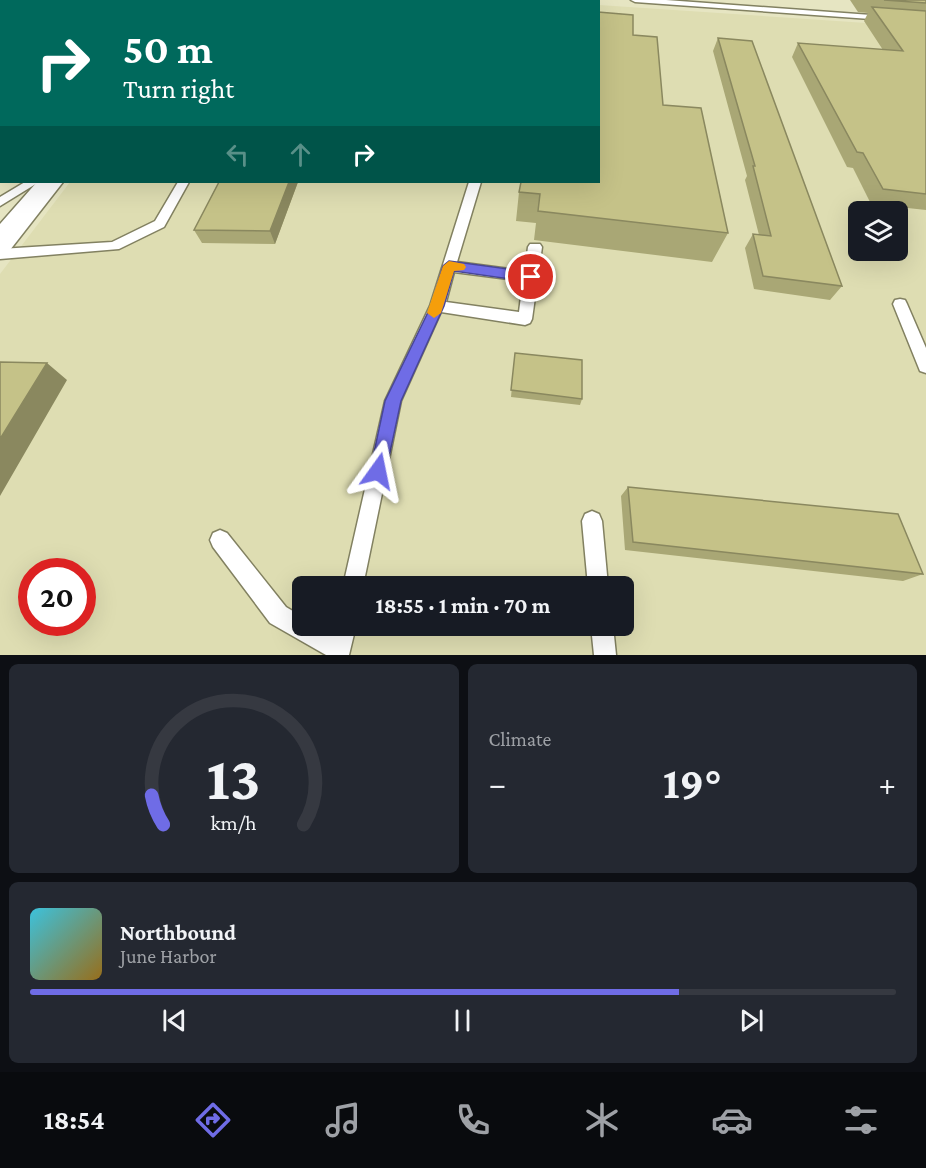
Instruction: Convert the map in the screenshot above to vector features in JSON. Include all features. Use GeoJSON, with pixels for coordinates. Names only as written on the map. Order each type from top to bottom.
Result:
{"type":"FeatureCollection","features":[{"type":"Feature","properties":{"kind":"main road"},"geometry":{"type":"LineString","coordinates":[[0,243],[49,183]]}},
{"type":"Feature","properties":{"kind":"lane"},"geometry":{"type":"LineString","coordinates":[[635,0],[926,21]]}},
{"type":"Feature","properties":{"kind":"lane"},"geometry":{"type":"LineString","coordinates":[[0,202],[31,183]]}},
{"type":"Feature","properties":{"kind":"lane"},"geometry":{"type":"LineString","coordinates":[[0,254],[114,246],[160,224],[182,183]]}},
{"type":"Feature","properties":{"kind":"lane"},"geometry":{"type":"LineString","coordinates":[[355,576],[393,401],[437,306],[475,183]]}},
{"type":"Feature","properties":{"kind":"lane"},"geometry":{"type":"LineString","coordinates":[[437,306],[525,319],[535,247]]}},
{"type":"Feature","properties":{"kind":"lane"},"geometry":{"type":"LineString","coordinates":[[449,266],[531,277]]}},
{"type":"Feature","properties":{"kind":"lane"},"geometry":{"type":"LineString","coordinates":[[900,304],[926,366]]}},
{"type":"Feature","properties":{"kind":"lane"},"geometry":{"type":"LineString","coordinates":[[592,521],[597,576]]}},
{"type":"Feature","properties":{"kind":"lane"},"geometry":{"type":"LineString","coordinates":[[220,540],[278,615],[339,653],[343,636]]}},
{"type":"Feature","properties":{"kind":"lane"},"geometry":{"type":"LineString","coordinates":[[603,636],[605,655]]}},
{"type":"Feature","properties":{"kind":"shaded area"},"geometry":{"type":"Polygon","coordinates":[[[600,5],[926,27],[926,655],[0,655],[0,274],[69,183],[600,183],[600,5]]]}},
{"type":"Feature","properties":{"kind":"building"},"geometry":{"type":"Polygon","coordinates":[[[884,0],[926,0],[926,3],[884,0]]]}},
{"type":"Feature","properties":{"kind":"building"},"geometry":{"type":"Polygon","coordinates":[[[872,7],[926,11],[926,194],[883,189],[863,153],[857,152],[798,43],[903,51],[872,7]]]}},
{"type":"Feature","properties":{"kind":"building"},"geometry":{"type":"Polygon","coordinates":[[[600,12],[633,15],[633,35],[657,37],[663,105],[701,108],[728,233],[538,211],[540,194],[519,192],[521,183],[600,183],[600,12]]]}},
{"type":"Feature","properties":{"kind":"building"},"geometry":{"type":"Polygon","coordinates":[[[718,38],[752,41],[842,286],[763,276],[753,234],[771,236],[753,166],[755,166],[718,38]]]}},
{"type":"Feature","properties":{"kind":"building"},"geometry":{"type":"Polygon","coordinates":[[[218,183],[289,183],[270,231],[194,230],[218,183]]]}},
{"type":"Feature","properties":{"kind":"building"},"geometry":{"type":"Polygon","coordinates":[[[515,353],[582,360],[582,399],[511,390],[515,353]]]}},
{"type":"Feature","properties":{"kind":"building"},"geometry":{"type":"Polygon","coordinates":[[[0,362],[47,363],[0,439],[0,362]]]}},
{"type":"Feature","properties":{"kind":"building"},"geometry":{"type":"Polygon","coordinates":[[[628,487],[898,514],[923,574],[633,542],[628,487]]]}},
{"type":"Feature","properties":{"kind":"slow traffic"},"geometry":{"type":"LineString","coordinates":[[434,313],[449,266],[460,267]]}},
{"type":"Feature","properties":{"kind":"route"},"geometry":{"type":"LineString","coordinates":[[378,471],[393,401],[437,306],[449,266],[531,277]]}}]}
